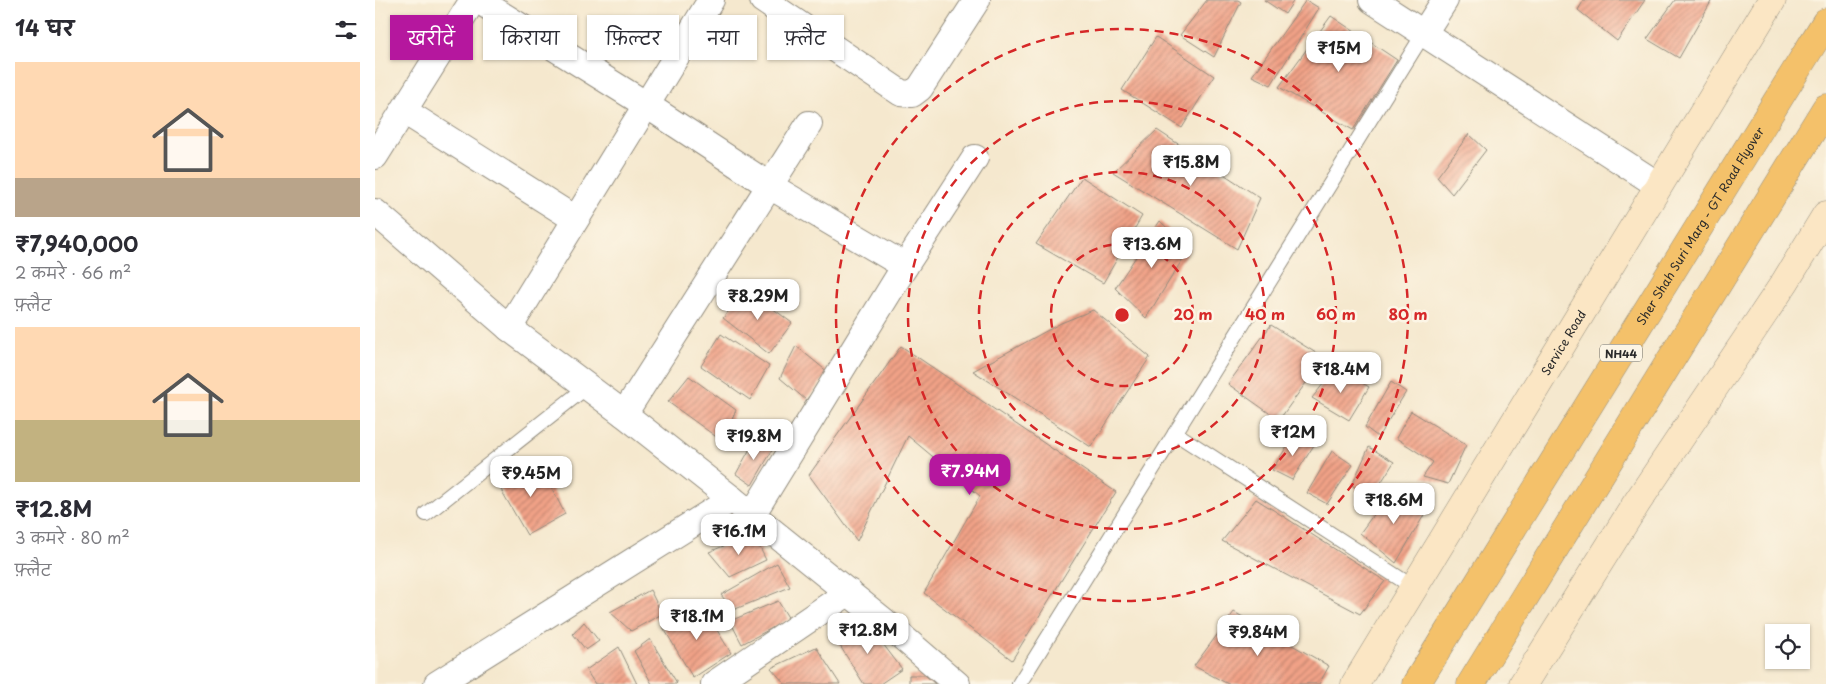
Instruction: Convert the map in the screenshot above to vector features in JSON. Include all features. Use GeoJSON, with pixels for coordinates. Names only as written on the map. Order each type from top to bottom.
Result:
{"type":"FeatureCollection","features":[{"type":"Feature","properties":{"kind":"highway","name":"Sher Shah Suri Marg - GT Road Flyover"},"geometry":{"type":"LineString","coordinates":[[1416,684],[1826,22]]}},
{"type":"Feature","properties":{"kind":"highway"},"geometry":{"type":"LineString","coordinates":[[1471,684],[1826,108]]}},
{"type":"Feature","properties":{"kind":"street"},"geometry":{"type":"LineString","coordinates":[[375,156],[473,0]]}},
{"type":"Feature","properties":{"kind":"street"},"geometry":{"type":"LineString","coordinates":[[478,0],[645,104],[770,186],[905,266]]}},
{"type":"Feature","properties":{"kind":"street"},"geometry":{"type":"LineString","coordinates":[[509,328],[645,104],[711,0]]}},
{"type":"Feature","properties":{"kind":"street"},"geometry":{"type":"LineString","coordinates":[[763,0],[901,93],[912,94],[920,88],[977,0]]}},
{"type":"Feature","properties":{"kind":"street"},"geometry":{"type":"LineString","coordinates":[[1372,0],[1658,185]]}},
{"type":"Feature","properties":{"kind":"street"},"geometry":{"type":"LineString","coordinates":[[1424,33],[1445,0]]}},
{"type":"Feature","properties":{"kind":"street","name":"Service Road"},"geometry":{"type":"LineString","coordinates":[[1355,684],[1772,0]]}},
{"type":"Feature","properties":{"kind":"street"},"geometry":{"type":"LineString","coordinates":[[404,111],[575,219]]}},
{"type":"Feature","properties":{"kind":"street"},"geometry":{"type":"LineString","coordinates":[[624,414],[809,124]]}},
{"type":"Feature","properties":{"kind":"street"},"geometry":{"type":"LineString","coordinates":[[752,515],[905,266],[975,158]]}},
{"type":"Feature","properties":{"kind":"street"},"geometry":{"type":"LineString","coordinates":[[375,212],[509,328],[588,386],[732,499],[849,592],[957,684]]}},
{"type":"Feature","properties":{"kind":"street"},"geometry":{"type":"LineString","coordinates":[[1523,684],[1636,504],[1785,282],[1826,215]]}},
{"type":"Feature","properties":{"kind":"street"},"geometry":{"type":"LineString","coordinates":[[437,684],[732,499]]}},
{"type":"Feature","properties":{"kind":"street"},"geometry":{"type":"LineString","coordinates":[[714,684],[849,592]]}},
{"type":"Feature","properties":{"kind":"lane"},"geometry":{"type":"LineString","coordinates":[[1019,684],[1424,33]]}},
{"type":"Feature","properties":{"kind":"lane"},"geometry":{"type":"LineString","coordinates":[[426,514],[588,386]]}},
{"type":"Feature","properties":{"kind":"lane"},"geometry":{"type":"LineString","coordinates":[[1175,433],[1413,587]]}},
{"type":"Feature","properties":{"kind":"building"},"geometry":{"type":"Polygon","coordinates":[[[1207,0],[1238,0],[1241,2],[1214,57],[1180,35],[1207,0]]]}},
{"type":"Feature","properties":{"kind":"building"},"geometry":{"type":"Polygon","coordinates":[[[1264,0],[1294,0],[1285,14],[1264,0]]]}},
{"type":"Feature","properties":{"kind":"building"},"geometry":{"type":"Polygon","coordinates":[[[1306,0],[1319,8],[1271,85],[1252,76],[1306,0]]]}},
{"type":"Feature","properties":{"kind":"building"},"geometry":{"type":"Polygon","coordinates":[[[1584,0],[1645,0],[1617,41],[1578,10],[1584,0]]]}},
{"type":"Feature","properties":{"kind":"building"},"geometry":{"type":"Polygon","coordinates":[[[1675,0],[1712,0],[1679,58],[1647,39],[1675,0]]]}},
{"type":"Feature","properties":{"kind":"building"},"geometry":{"type":"Polygon","coordinates":[[[1331,16],[1397,60],[1353,130],[1279,87],[1331,16]]]}},
{"type":"Feature","properties":{"kind":"building"},"geometry":{"type":"Polygon","coordinates":[[[1156,37],[1214,76],[1182,128],[1122,90],[1156,37]]]}},
{"type":"Feature","properties":{"kind":"building"},"geometry":{"type":"Polygon","coordinates":[[[1157,130],[1260,198],[1237,249],[1113,172],[1157,130]]]}},
{"type":"Feature","properties":{"kind":"building"},"geometry":{"type":"Polygon","coordinates":[[[1469,134],[1486,150],[1452,194],[1437,177],[1469,134]]]}},
{"type":"Feature","properties":{"kind":"building"},"geometry":{"type":"Polygon","coordinates":[[[1082,177],[1142,216],[1103,283],[1036,244],[1082,177]]]}},
{"type":"Feature","properties":{"kind":"building"},"geometry":{"type":"Polygon","coordinates":[[[1160,221],[1189,249],[1146,318],[1115,288],[1160,221]]]}},
{"type":"Feature","properties":{"kind":"building"},"geometry":{"type":"Polygon","coordinates":[[[747,289],[792,323],[769,354],[723,318],[747,289]]]}},
{"type":"Feature","properties":{"kind":"building"},"geometry":{"type":"Polygon","coordinates":[[[1093,310],[1150,357],[1091,447],[973,371],[1061,323],[1093,310]]]}},
{"type":"Feature","properties":{"kind":"building"},"geometry":{"type":"Polygon","coordinates":[[[1271,325],[1324,358],[1279,420],[1228,384],[1271,325]]]}},
{"type":"Feature","properties":{"kind":"building"},"geometry":{"type":"Polygon","coordinates":[[[721,334],[769,366],[750,400],[701,366],[721,334]]]}},
{"type":"Feature","properties":{"kind":"building"},"geometry":{"type":"Polygon","coordinates":[[[796,346],[829,373],[806,400],[780,378],[796,346]]]}},
{"type":"Feature","properties":{"kind":"building"},"geometry":{"type":"Polygon","coordinates":[[[901,346],[1116,492],[1012,660],[924,593],[980,496],[908,436],[857,541],[809,475],[901,346]]]}},
{"type":"Feature","properties":{"kind":"building"},"geometry":{"type":"Polygon","coordinates":[[[1336,368],[1369,387],[1349,420],[1312,398],[1336,368]]]}},
{"type":"Feature","properties":{"kind":"building"},"geometry":{"type":"Polygon","coordinates":[[[689,376],[736,410],[722,441],[668,402],[689,376]]]}},
{"type":"Feature","properties":{"kind":"building"},"geometry":{"type":"Polygon","coordinates":[[[1391,382],[1406,392],[1378,437],[1365,427],[1391,382]]]}},
{"type":"Feature","properties":{"kind":"building"},"geometry":{"type":"Polygon","coordinates":[[[1411,411],[1466,445],[1448,484],[1423,477],[1433,462],[1396,438],[1411,411]]]}},
{"type":"Feature","properties":{"kind":"building"},"geometry":{"type":"Polygon","coordinates":[[[1296,432],[1314,445],[1292,480],[1272,470],[1296,432]]]}},
{"type":"Feature","properties":{"kind":"building"},"geometry":{"type":"Polygon","coordinates":[[[756,438],[773,449],[752,485],[736,474],[756,438]]]}},
{"type":"Feature","properties":{"kind":"building"},"geometry":{"type":"Polygon","coordinates":[[[1369,447],[1394,462],[1370,500],[1352,485],[1369,447]]]}},
{"type":"Feature","properties":{"kind":"building"},"geometry":{"type":"Polygon","coordinates":[[[1332,451],[1353,465],[1327,504],[1307,493],[1332,451]]]}},
{"type":"Feature","properties":{"kind":"building"},"geometry":{"type":"Polygon","coordinates":[[[539,463],[565,514],[527,535],[496,481],[539,463]]]}},
{"type":"Feature","properties":{"kind":"building"},"geometry":{"type":"Polygon","coordinates":[[[1392,489],[1427,510],[1396,563],[1360,533],[1392,489]]]}},
{"type":"Feature","properties":{"kind":"building"},"geometry":{"type":"Polygon","coordinates":[[[1256,499],[1385,581],[1360,614],[1222,541],[1256,499]]]}},
{"type":"Feature","properties":{"kind":"building"},"geometry":{"type":"Polygon","coordinates":[[[753,534],[766,560],[730,577],[709,552],[753,534]]]}},
{"type":"Feature","properties":{"kind":"building"},"geometry":{"type":"Polygon","coordinates":[[[777,563],[790,587],[733,610],[721,595],[777,563]]]}},
{"type":"Feature","properties":{"kind":"building"},"geometry":{"type":"Polygon","coordinates":[[[650,590],[662,614],[631,631],[610,612],[650,590]]]}},
{"type":"Feature","properties":{"kind":"building"},"geometry":{"type":"Polygon","coordinates":[[[778,601],[789,619],[742,644],[730,621],[778,601]]]}},
{"type":"Feature","properties":{"kind":"building"},"geometry":{"type":"Polygon","coordinates":[[[701,604],[731,653],[693,678],[663,627],[701,604]]]}},
{"type":"Feature","properties":{"kind":"building"},"geometry":{"type":"Polygon","coordinates":[[[1234,612],[1329,666],[1319,684],[1228,684],[1194,666],[1234,612]]]}},
{"type":"Feature","properties":{"kind":"building"},"geometry":{"type":"Polygon","coordinates":[[[584,622],[599,641],[586,650],[573,634],[584,622]]]}},
{"type":"Feature","properties":{"kind":"building"},"geometry":{"type":"Polygon","coordinates":[[[867,623],[902,669],[880,684],[864,684],[835,638],[859,624],[867,623]]]}},
{"type":"Feature","properties":{"kind":"building"},"geometry":{"type":"Polygon","coordinates":[[[650,639],[676,684],[652,684],[634,651],[650,639]]]}},
{"type":"Feature","properties":{"kind":"building"},"geometry":{"type":"Polygon","coordinates":[[[619,647],[637,684],[595,684],[586,670],[619,647]]]}},
{"type":"Feature","properties":{"kind":"building"},"geometry":{"type":"Polygon","coordinates":[[[816,647],[840,684],[785,684],[771,668],[816,647]]]}},
{"type":"Feature","properties":{"kind":"building"},"geometry":{"type":"Polygon","coordinates":[[[909,675],[925,675],[935,684],[909,684],[909,675]]]}}]}
